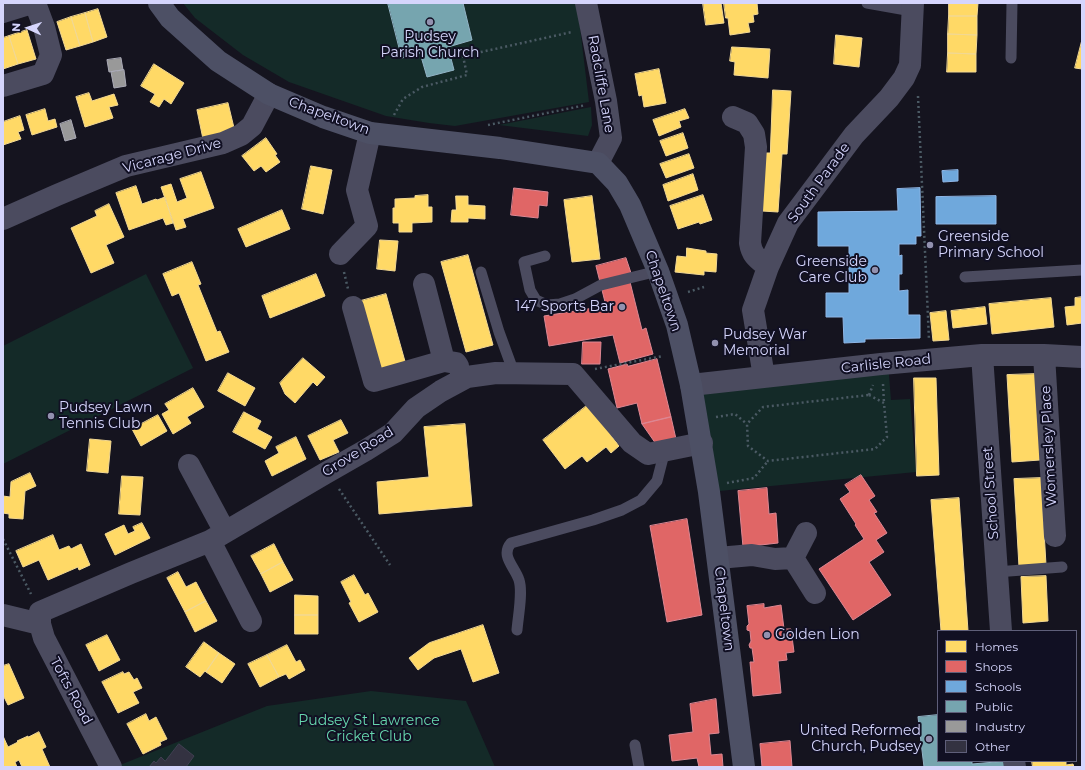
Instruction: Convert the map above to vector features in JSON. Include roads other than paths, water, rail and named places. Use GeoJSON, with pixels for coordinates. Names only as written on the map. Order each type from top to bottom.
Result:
{"type":"FeatureCollection","features":[{"type":"Feature","properties":{"kind":"main road","name":"Chapeltown"},"geometry":{"type":"LineString","coordinates":[[159,3],[170,18],[218,61],[269,94],[322,117],[376,133],[598,163],[617,183],[630,204],[658,271],[677,325],[691,385],[708,485],[744,767]]}},
{"type":"Feature","properties":{"kind":"street"},"geometry":{"type":"LineString","coordinates":[[3,12],[34,3],[44,27],[52,55],[43,74],[3,86]]}},
{"type":"Feature","properties":{"kind":"street","name":"Radcliffe Lane"},"geometry":{"type":"LineString","coordinates":[[586,3],[606,101],[611,138],[598,163]]}},
{"type":"Feature","properties":{"kind":"street","name":"South Parade"},"geometry":{"type":"LineString","coordinates":[[764,377],[753,310],[768,267],[788,223],[854,135],[889,98],[904,78],[910,65],[913,7]]}},
{"type":"Feature","properties":{"kind":"street","name":"Vicarage Drive"},"geometry":{"type":"LineString","coordinates":[[3,219],[57,194],[126,166],[223,143],[241,135],[252,126],[269,94]]}},
{"type":"Feature","properties":{"kind":"street"},"geometry":{"type":"LineString","coordinates":[[733,117],[747,123],[754,134],[756,147],[750,243],[756,258],[768,267]]}},
{"type":"Feature","properties":{"kind":"street"},"geometry":{"type":"LineString","coordinates":[[340,254],[367,226],[357,190],[376,133]]}},
{"type":"Feature","properties":{"kind":"street"},"geometry":{"type":"LineString","coordinates":[[424,284],[444,361]]}},
{"type":"Feature","properties":{"kind":"street"},"geometry":{"type":"LineString","coordinates":[[352,307],[374,380],[444,361],[456,363],[467,377]]}},
{"type":"Feature","properties":{"kind":"street","name":"Carlisle Road"},"geometry":{"type":"LineString","coordinates":[[691,385],[882,364],[982,355],[1044,355],[1082,357]]}},
{"type":"Feature","properties":{"kind":"street","name":"School Street"},"geometry":{"type":"LineString","coordinates":[[982,355],[1001,630]]}},
{"type":"Feature","properties":{"kind":"street","name":"Womersley Place"},"geometry":{"type":"LineString","coordinates":[[1044,355],[1055,536]]}},
{"type":"Feature","properties":{"kind":"street","name":"Grove Road"},"geometry":{"type":"LineString","coordinates":[[40,618],[119,578],[218,536],[393,433],[416,408],[441,391],[467,377],[496,373],[573,374],[632,443],[648,454],[665,450]]}},
{"type":"Feature","properties":{"kind":"street"},"geometry":{"type":"LineString","coordinates":[[665,450],[702,443]]}},
{"type":"Feature","properties":{"kind":"street"},"geometry":{"type":"LineString","coordinates":[[187,463],[218,536],[251,621]]}},
{"type":"Feature","properties":{"kind":"street"},"geometry":{"type":"LineString","coordinates":[[793,558],[806,533]]}},
{"type":"Feature","properties":{"kind":"street"},"geometry":{"type":"LineString","coordinates":[[718,558],[752,555],[775,559],[793,558]]}},
{"type":"Feature","properties":{"kind":"street"},"geometry":{"type":"LineString","coordinates":[[793,558],[816,593]]}},
{"type":"Feature","properties":{"kind":"street"},"geometry":{"type":"LineString","coordinates":[[3,615],[40,618]]}},
{"type":"Feature","properties":{"kind":"street","name":"Tofts Road"},"geometry":{"type":"LineString","coordinates":[[40,618],[44,638],[111,767]]}},
{"type":"Feature","properties":{"kind":"lane"},"geometry":{"type":"LineString","coordinates":[[867,3],[913,7]]}},
{"type":"Feature","properties":{"kind":"lane"},"geometry":{"type":"LineString","coordinates":[[1011,58],[1012,3]]}},
{"type":"Feature","properties":{"kind":"lane"},"geometry":{"type":"LineString","coordinates":[[545,256],[524,262],[530,290],[536,300],[547,305],[560,304],[575,299],[601,286],[658,271]]}},
{"type":"Feature","properties":{"kind":"lane"},"geometry":{"type":"LineString","coordinates":[[965,277],[1082,270]]}},
{"type":"Feature","properties":{"kind":"lane"},"geometry":{"type":"LineString","coordinates":[[481,272],[499,332],[514,373]]}},
{"type":"Feature","properties":{"kind":"lane"},"geometry":{"type":"LineString","coordinates":[[516,630],[521,591],[520,580],[508,558],[506,551],[510,543],[593,520],[622,510],[641,500],[657,481],[665,450]]}},
{"type":"Feature","properties":{"kind":"lane"},"geometry":{"type":"LineString","coordinates":[[996,572],[1062,567]]}},
{"type":"Feature","properties":{"kind":"lane"},"geometry":{"type":"LineString","coordinates":[[636,745],[640,767]]}},
{"type":"Feature","properties":{"kind":"place","name":"Pudsey Parish Church"},"geometry":{"type":"Point","coordinates":[430,22]}},
{"type":"Feature","properties":{"kind":"place","name":"Greenside Primary School"},"geometry":{"type":"Point","coordinates":[930,245]}},
{"type":"Feature","properties":{"kind":"place","name":"Greenside Care Club"},"geometry":{"type":"Point","coordinates":[875,270]}},
{"type":"Feature","properties":{"kind":"place","name":"147 Sports Bar"},"geometry":{"type":"Point","coordinates":[622,307]}},
{"type":"Feature","properties":{"kind":"place","name":"Pudsey War Memorial"},"geometry":{"type":"Point","coordinates":[715,343]}},
{"type":"Feature","properties":{"kind":"place","name":"Pudsey Lawn Tennis Club"},"geometry":{"type":"Point","coordinates":[51,416]}},
{"type":"Feature","properties":{"kind":"place","name":"Golden Lion"},"geometry":{"type":"Point","coordinates":[767,635]}},
{"type":"Feature","properties":{"kind":"place","name":"United Reformed Church, Pudsey"},"geometry":{"type":"Point","coordinates":[929,739]}},
{"type":"Feature","properties":{"kind":"park label","name":"Pudsey St Lawrence Cricket Club"},"geometry":{"type":"Point","coordinates":[369,730]}}]}
